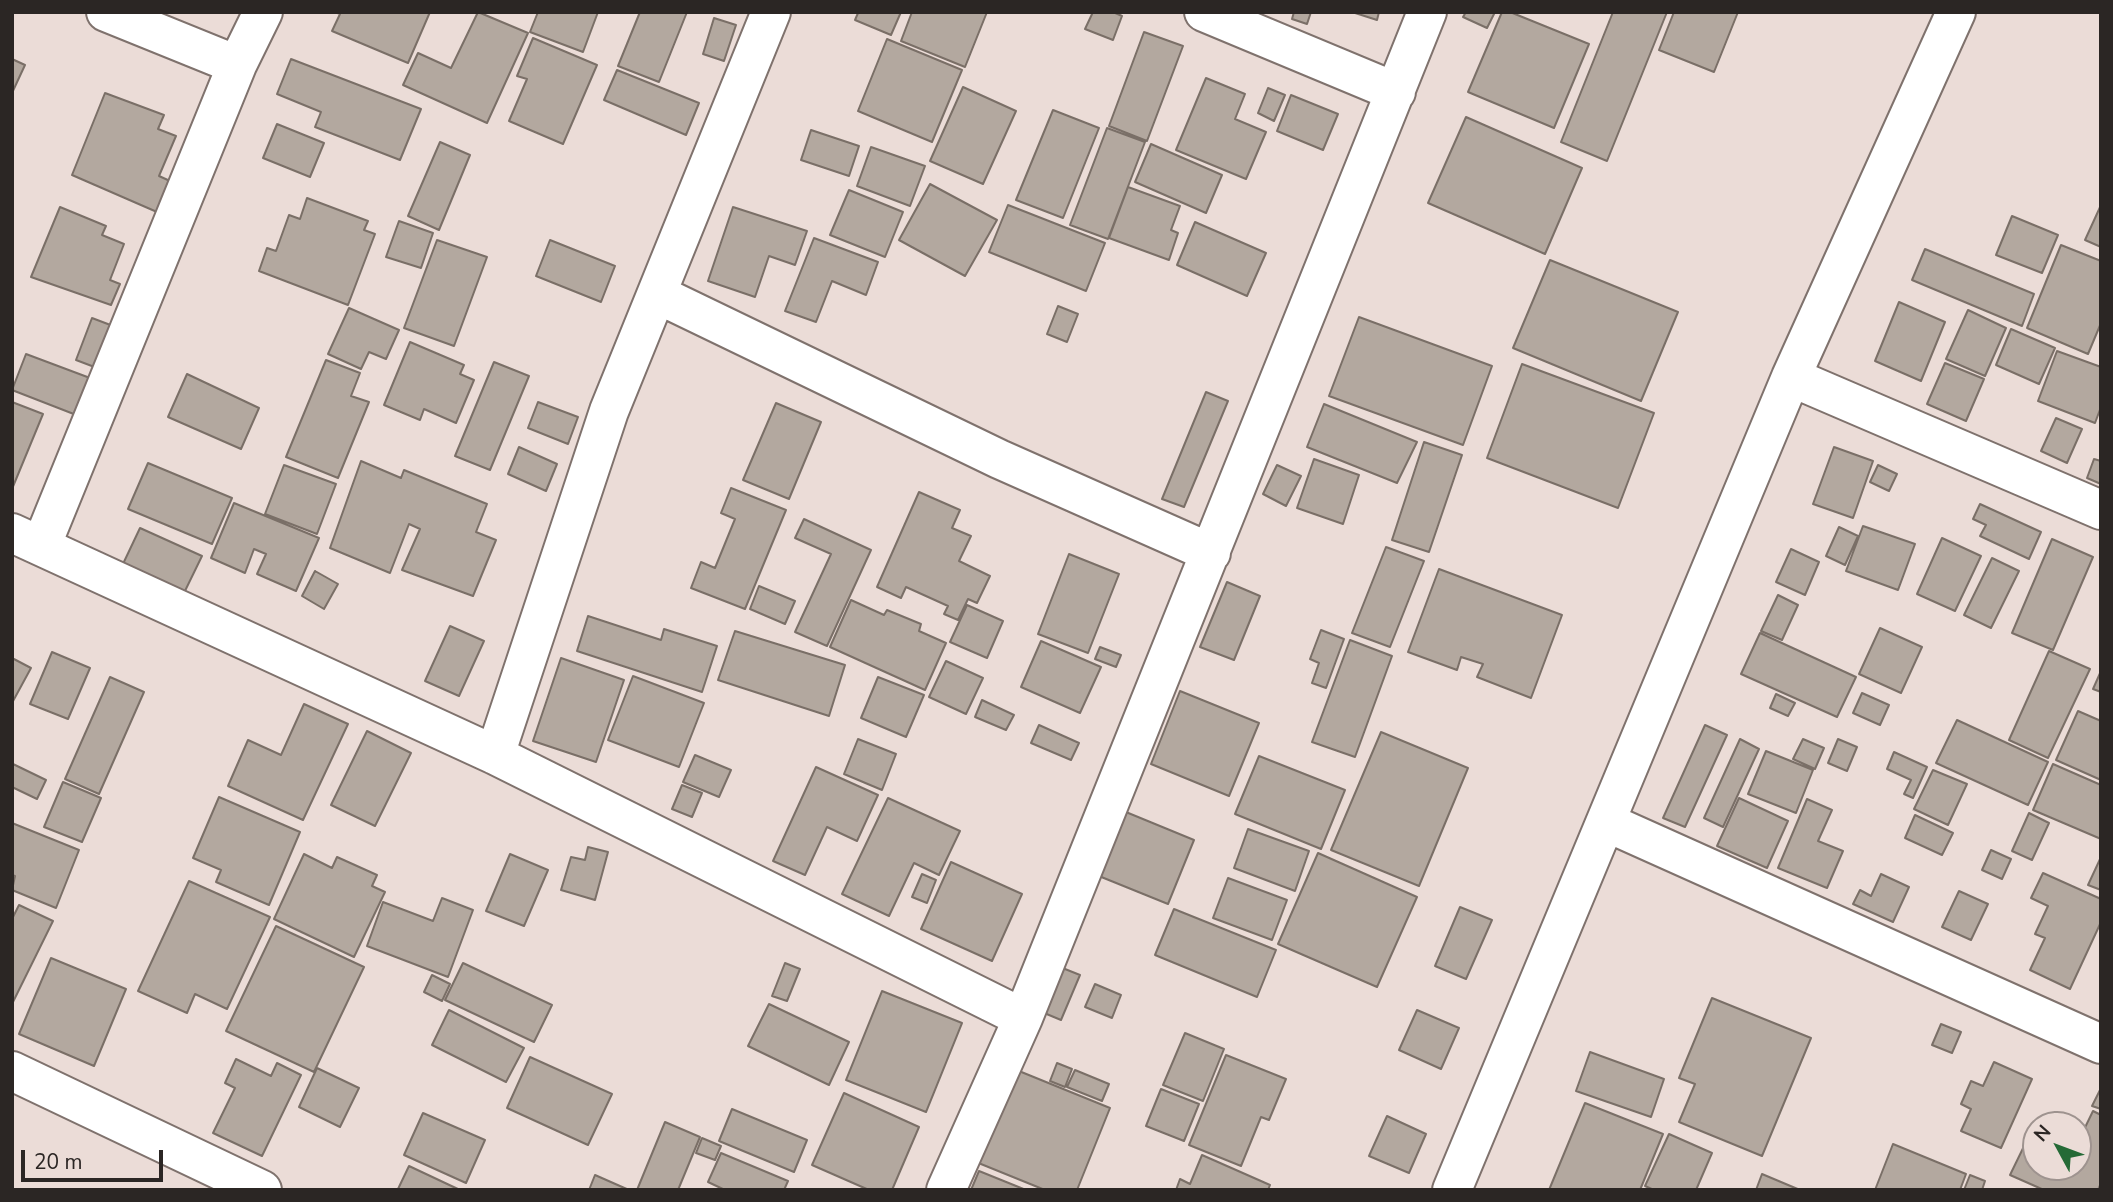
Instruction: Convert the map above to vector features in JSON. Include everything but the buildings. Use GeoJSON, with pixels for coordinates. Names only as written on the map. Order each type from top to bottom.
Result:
{"type":"FeatureCollection","features":[{"type":"Feature","properties":{"kind":"street"},"geometry":{"type":"LineString","coordinates":[[106,12],[237,65]]}},
{"type":"Feature","properties":{"kind":"street"},"geometry":{"type":"LineString","coordinates":[[263,12],[27,539],[495,755],[1023,1018]]}},
{"type":"Feature","properties":{"kind":"street"},"geometry":{"type":"LineString","coordinates":[[495,755],[609,411],[771,12]]}},
{"type":"Feature","properties":{"kind":"street"},"geometry":{"type":"LineString","coordinates":[[1204,12],[1396,92]]}},
{"type":"Feature","properties":{"kind":"street"},"geometry":{"type":"LineString","coordinates":[[946,1190],[1023,1018],[1427,12]]}},
{"type":"Feature","properties":{"kind":"street"},"geometry":{"type":"LineString","coordinates":[[1452,1190],[1791,377],[1956,12]]}},
{"type":"Feature","properties":{"kind":"street"},"geometry":{"type":"LineString","coordinates":[[657,294],[999,459],[1210,553]]}},
{"type":"Feature","properties":{"kind":"street"},"geometry":{"type":"LineString","coordinates":[[1791,377],[2101,510]]}},
{"type":"Feature","properties":{"kind":"street"},"geometry":{"type":"LineString","coordinates":[[1606,822],[2101,1044]]}},
{"type":"Feature","properties":{"kind":"street"},"geometry":{"type":"LineString","coordinates":[[12,1071],[262,1190]]}}]}
